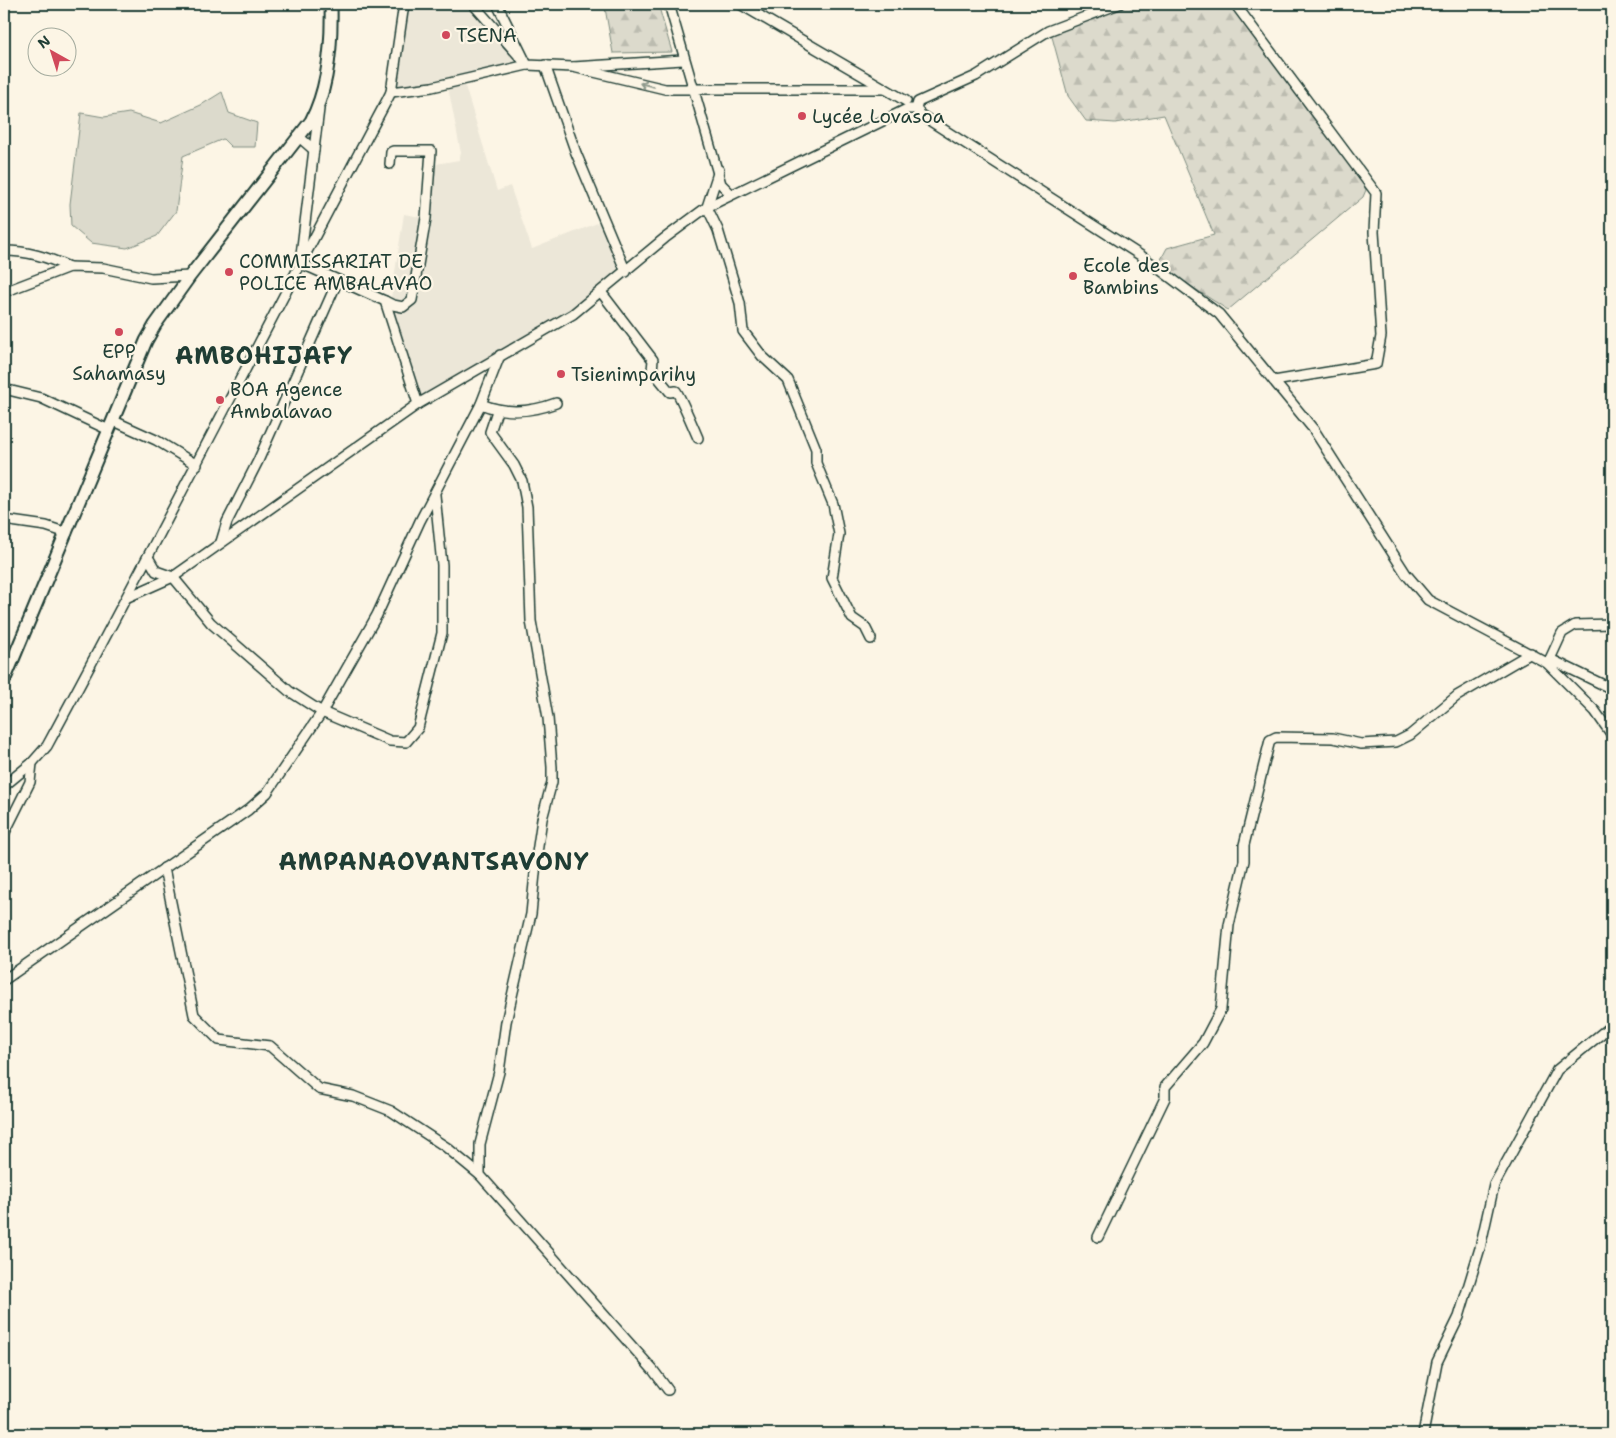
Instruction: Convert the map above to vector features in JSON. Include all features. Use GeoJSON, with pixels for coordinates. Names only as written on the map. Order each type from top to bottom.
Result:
{"type":"FeatureCollection","features":[{"type":"Feature","properties":{"kind":"main road"},"geometry":{"type":"LineString","coordinates":[[4,681],[154,325],[298,136],[320,104],[325,82],[332,4]]}},
{"type":"Feature","properties":{"kind":"street"},"geometry":{"type":"LineString","coordinates":[[4,786],[32,763],[47,746],[197,465],[300,263],[391,92],[404,4]]}},
{"type":"Feature","properties":{"kind":"street"},"geometry":{"type":"LineString","coordinates":[[473,4],[527,65]]}},
{"type":"Feature","properties":{"kind":"street"},"geometry":{"type":"LineString","coordinates":[[497,4],[527,65]]}},
{"type":"Feature","properties":{"kind":"street"},"geometry":{"type":"LineString","coordinates":[[669,4],[683,60],[695,90],[721,184],[731,194]]}},
{"type":"Feature","properties":{"kind":"street"},"geometry":{"type":"LineString","coordinates":[[740,4],[912,105],[921,115],[1134,251],[1219,314],[1314,430],[1406,574],[1428,600],[1531,653],[1612,689]]}},
{"type":"Feature","properties":{"kind":"street"},"geometry":{"type":"LineString","coordinates":[[128,596],[172,577],[418,404],[573,314],[665,238],[707,207],[912,105],[976,76],[1048,31],[1119,4]]}},
{"type":"Feature","properties":{"kind":"street"},"geometry":{"type":"LineString","coordinates":[[1235,4],[1376,193],[1374,232],[1381,336],[1376,364],[1274,381]]}},
{"type":"Feature","properties":{"kind":"street"},"geometry":{"type":"LineString","coordinates":[[391,92],[432,87],[527,65],[573,67],[683,60]]}},
{"type":"Feature","properties":{"kind":"street"},"geometry":{"type":"LineString","coordinates":[[545,65],[576,153],[626,272]]}},
{"type":"Feature","properties":{"kind":"street"},"geometry":{"type":"LineString","coordinates":[[573,67],[665,89],[885,89]]}},
{"type":"Feature","properties":{"kind":"street"},"geometry":{"type":"LineString","coordinates":[[300,263],[320,104]]}},
{"type":"Feature","properties":{"kind":"street"},"geometry":{"type":"LineString","coordinates":[[298,136],[314,150]]}},
{"type":"Feature","properties":{"kind":"street"},"geometry":{"type":"LineString","coordinates":[[300,263],[393,305],[404,307],[408,305],[412,300],[426,218],[432,151],[393,151],[391,152],[390,164]]}},
{"type":"Feature","properties":{"kind":"street"},"geometry":{"type":"LineString","coordinates":[[718,170],[707,207],[718,230],[740,303],[743,331],[762,356],[788,380],[816,449],[816,463],[834,504],[839,534],[832,578],[852,618],[865,627],[870,639]]}},
{"type":"Feature","properties":{"kind":"street"},"geometry":{"type":"LineString","coordinates":[[4,251],[25,252],[44,256],[68,267]]}},
{"type":"Feature","properties":{"kind":"street"},"geometry":{"type":"LineString","coordinates":[[4,292],[68,267],[103,268],[151,278],[190,276]]}},
{"type":"Feature","properties":{"kind":"street"},"geometry":{"type":"LineString","coordinates":[[221,542],[227,522],[258,461],[338,280]]}},
{"type":"Feature","properties":{"kind":"street"},"geometry":{"type":"LineString","coordinates":[[601,292],[653,360],[652,370],[670,392],[676,391],[680,394],[683,408],[698,438]]}},
{"type":"Feature","properties":{"kind":"street"},"geometry":{"type":"LineString","coordinates":[[385,301],[418,404]]}},
{"type":"Feature","properties":{"kind":"street"},"geometry":{"type":"LineString","coordinates":[[4,980],[248,810],[266,793],[322,712],[377,615],[402,556],[481,404],[500,355]]}},
{"type":"Feature","properties":{"kind":"street"},"geometry":{"type":"LineString","coordinates":[[4,389],[41,398],[156,440],[197,465]]}},
{"type":"Feature","properties":{"kind":"street"},"geometry":{"type":"LineString","coordinates":[[481,404],[497,411],[540,409],[556,404]]}},
{"type":"Feature","properties":{"kind":"street"},"geometry":{"type":"LineString","coordinates":[[480,1175],[480,1144],[499,1072],[506,1022],[520,973],[525,937],[531,914],[540,836],[552,782],[548,718],[531,620],[527,507],[522,481],[514,465],[490,432],[497,411]]}},
{"type":"Feature","properties":{"kind":"street"},"geometry":{"type":"LineString","coordinates":[[148,557],[156,571],[172,577],[211,623],[289,691],[322,712],[390,740],[406,742],[418,728],[442,633],[442,565],[435,495]]}},
{"type":"Feature","properties":{"kind":"street"},"geometry":{"type":"LineString","coordinates":[[4,520],[46,526],[67,533]]}},
{"type":"Feature","properties":{"kind":"street"},"geometry":{"type":"LineString","coordinates":[[1548,661],[1562,633],[1574,625],[1612,624]]}},
{"type":"Feature","properties":{"kind":"street"},"geometry":{"type":"LineString","coordinates":[[1098,1237],[1165,1098],[1165,1087],[1203,1043],[1221,1009],[1230,924],[1244,860],[1244,845],[1270,740],[1276,737],[1317,737],[1361,744],[1396,742],[1410,735],[1458,696],[1531,653]]}},
{"type":"Feature","properties":{"kind":"street"},"geometry":{"type":"LineString","coordinates":[[1548,661],[1594,711],[1612,735]]}},
{"type":"Feature","properties":{"kind":"street"},"geometry":{"type":"LineString","coordinates":[[4,834],[30,782],[32,763]]}},
{"type":"Feature","properties":{"kind":"street"},"geometry":{"type":"LineString","coordinates":[[164,868],[194,1015],[208,1031],[219,1040],[270,1046],[319,1089],[353,1096],[391,1111],[446,1147],[480,1175],[653,1370],[668,1390]]}},
{"type":"Feature","properties":{"kind":"street"},"geometry":{"type":"LineString","coordinates":[[1423,1434],[1438,1362],[1459,1318],[1480,1248],[1494,1185],[1556,1070],[1612,1025]]}},
{"type":"Feature","properties":{"kind":"shaded area","name":"TSENA"},"geometry":{"type":"Polygon","coordinates":[[[401,4],[471,4],[522,66],[456,79],[388,87],[401,4]]]}},
{"type":"Feature","properties":{"kind":"shaded area"},"geometry":{"type":"Polygon","coordinates":[[[464,83],[497,191],[510,186],[532,249],[600,222],[624,271],[574,310],[416,399],[391,313],[391,298],[404,214],[426,218],[430,165],[459,160],[461,153],[448,87],[464,83]]]}},
{"type":"Feature","properties":{"kind":"green space"},"geometry":{"type":"Polygon","coordinates":[[[658,4],[672,52],[613,53],[605,8],[658,4]]]}},
{"type":"Feature","properties":{"kind":"green space"},"geometry":{"type":"Polygon","coordinates":[[[1127,4],[1230,4],[1361,180],[1366,190],[1363,197],[1228,310],[1158,265],[1167,248],[1214,235],[1164,115],[1115,123],[1086,121],[1068,96],[1051,33],[1127,4]]]}},
{"type":"Feature","properties":{"kind":"green space"},"geometry":{"type":"Polygon","coordinates":[[[222,92],[229,113],[257,123],[255,147],[231,147],[223,139],[183,156],[176,211],[157,236],[127,248],[91,243],[71,226],[70,204],[81,113],[104,117],[129,113],[161,123],[201,105],[222,92]]]}},
{"type":"Feature","properties":{"kind":"place","name":"TSENA"},"geometry":{"type":"Point","coordinates":[446,35]}},
{"type":"Feature","properties":{"kind":"place","name":"Lycée Lovasoa"},"geometry":{"type":"Point","coordinates":[802,116]}},
{"type":"Feature","properties":{"kind":"place","name":"COMMISSARIAT DE POLICE AMBALAVAO"},"geometry":{"type":"Point","coordinates":[229,272]}},
{"type":"Feature","properties":{"kind":"place","name":"Ecole des Bambins"},"geometry":{"type":"Point","coordinates":[1073,276]}},
{"type":"Feature","properties":{"kind":"place","name":"EPP Sahamasy"},"geometry":{"type":"Point","coordinates":[119,332]}},
{"type":"Feature","properties":{"kind":"place","name":"Tsienimparihy"},"geometry":{"type":"Point","coordinates":[561,374]}},
{"type":"Feature","properties":{"kind":"place","name":"BOA Agence Ambalavao"},"geometry":{"type":"Point","coordinates":[220,400]}},
{"type":"Feature","properties":{"kind":"district","name":"AMBOHIJAFY"},"geometry":{"type":"Point","coordinates":[264,356]}},
{"type":"Feature","properties":{"kind":"district","name":"AMPANAOVANTSAVONY"},"geometry":{"type":"Point","coordinates":[434,862]}}]}
